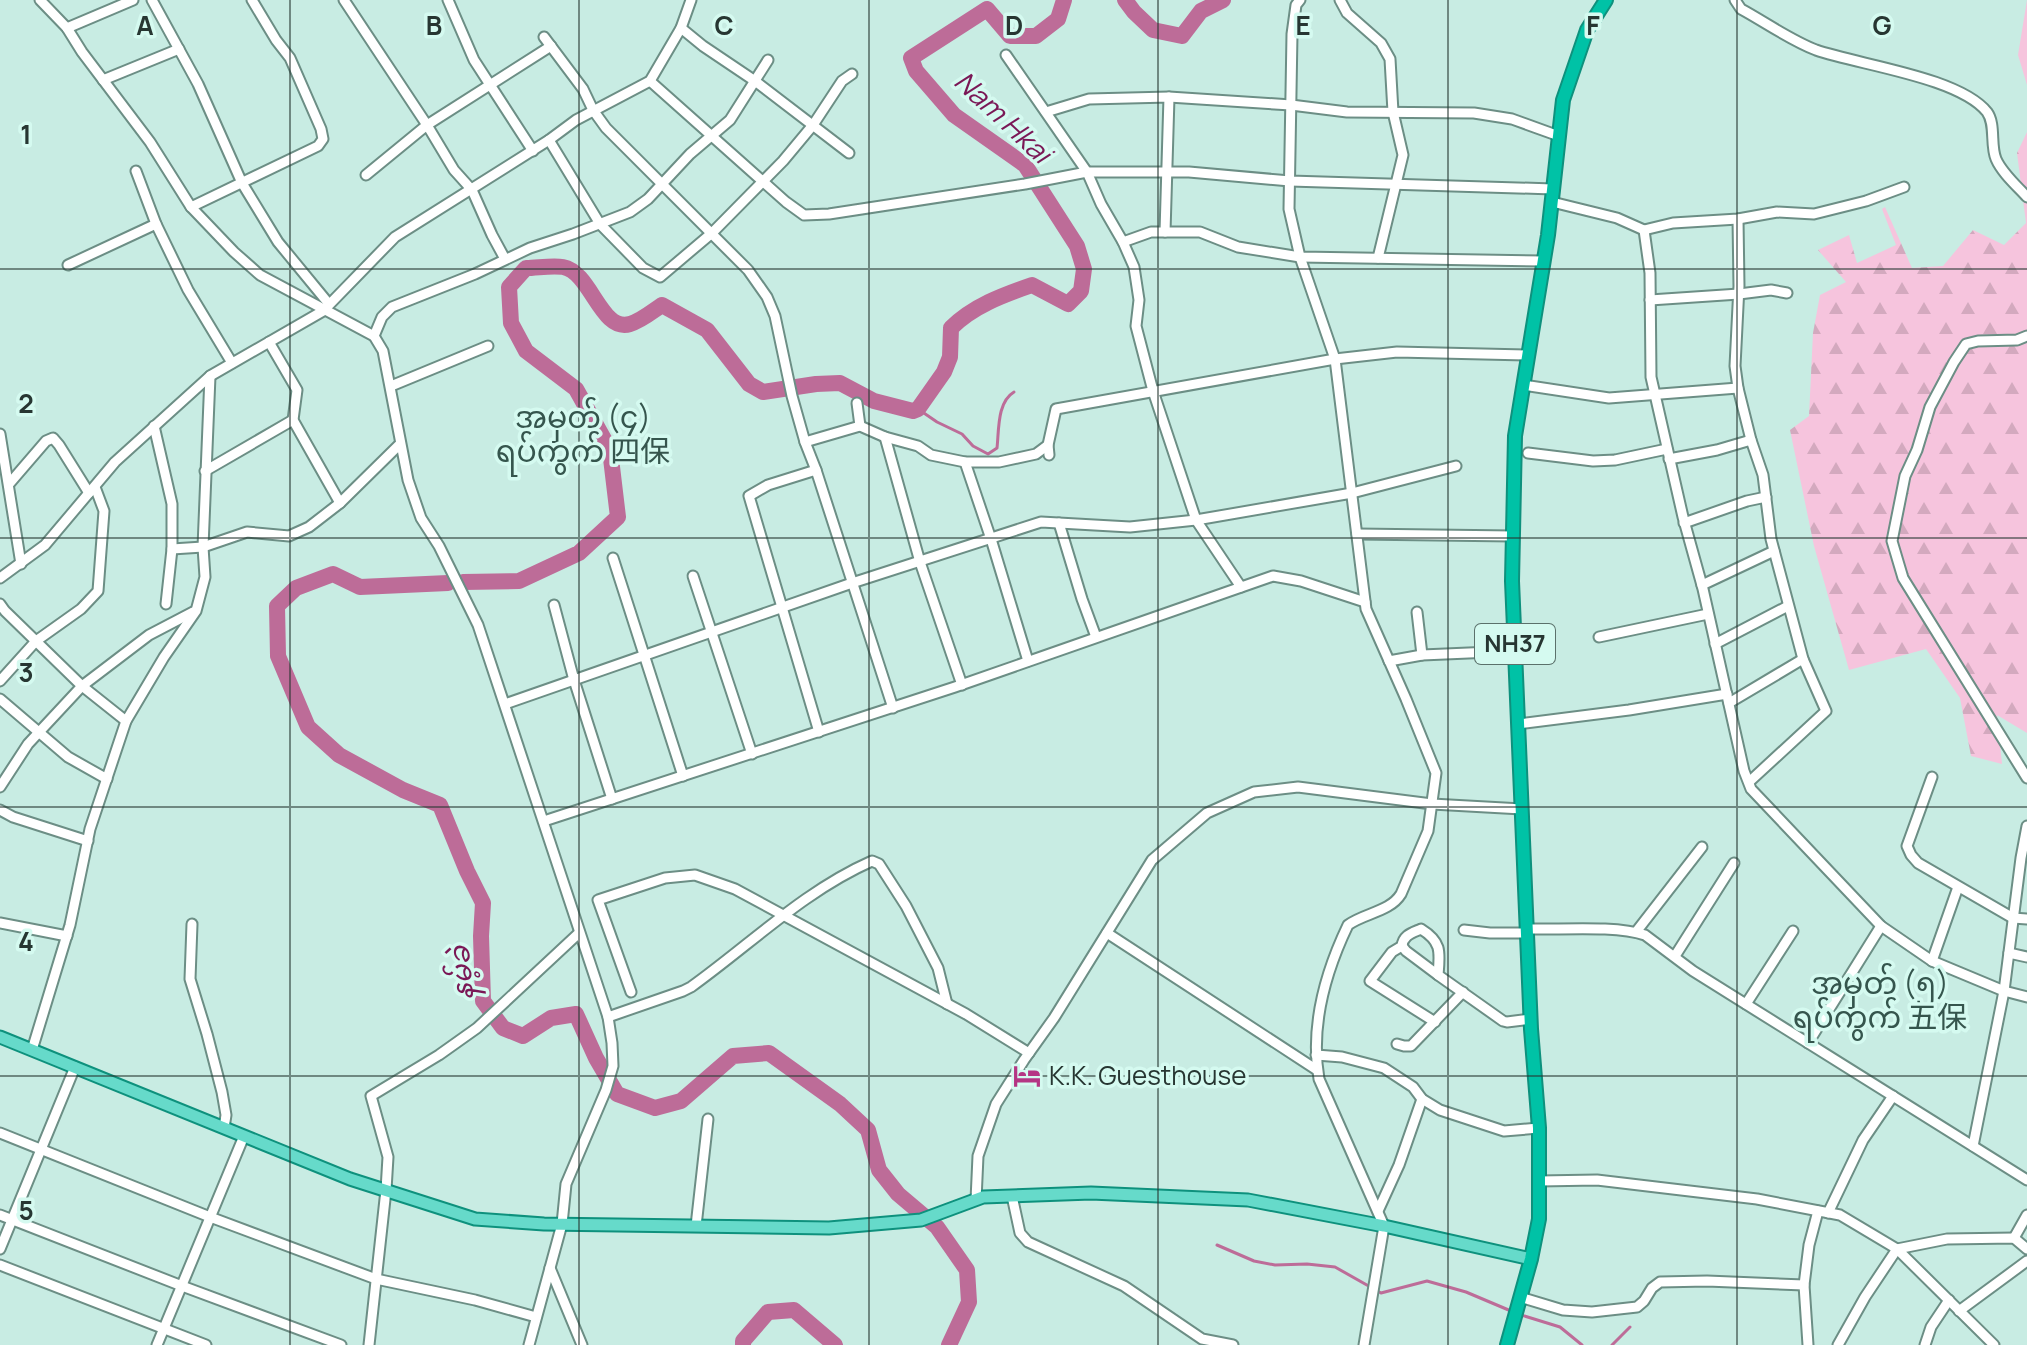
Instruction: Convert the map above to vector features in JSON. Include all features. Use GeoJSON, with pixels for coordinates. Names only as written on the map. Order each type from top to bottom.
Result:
{"type":"FeatureCollection","features":[{"type":"Feature","properties":{"kind":"highway","name":"NH37"},"geometry":{"type":"LineString","coordinates":[[1507,1345],[1539,1219],[1539,1128],[1531,1019],[1512,581],[1515,436],[1544,261],[1563,100],[1587,30],[1606,0]]}},
{"type":"Feature","properties":{"kind":"main road"},"geometry":{"type":"LineString","coordinates":[[0,1037],[350,1179],[475,1219],[562,1224],[829,1228],[921,1220],[983,1197],[1091,1193],[1248,1200],[1531,1259]]}},
{"type":"Feature","properties":{"kind":"street"},"geometry":{"type":"LineString","coordinates":[[40,0],[67,28],[150,142],[191,207],[234,252],[260,275],[374,336],[383,351],[408,480],[421,518],[439,546],[478,625],[608,1017],[613,1066],[566,1184],[562,1224],[529,1345]]}},
{"type":"Feature","properties":{"kind":"street"},"geometry":{"type":"LineString","coordinates":[[67,28],[133,0]]}},
{"type":"Feature","properties":{"kind":"street"},"geometry":{"type":"LineString","coordinates":[[152,0],[198,84],[242,183],[278,242],[326,308]]}},
{"type":"Feature","properties":{"kind":"street"},"geometry":{"type":"LineString","coordinates":[[191,207],[318,146],[323,139],[290,58],[252,0]]}},
{"type":"Feature","properties":{"kind":"street"},"geometry":{"type":"LineString","coordinates":[[344,0],[454,170],[472,190],[505,259]]}},
{"type":"Feature","properties":{"kind":"street"},"geometry":{"type":"LineString","coordinates":[[448,0],[474,60],[533,151]]}},
{"type":"Feature","properties":{"kind":"street"},"geometry":{"type":"LineString","coordinates":[[0,578],[45,545],[115,462],[210,376],[326,308],[395,237],[533,151],[576,120],[650,81],[681,28],[691,0]]}},
{"type":"Feature","properties":{"kind":"street"},"geometry":{"type":"LineString","coordinates":[[1300,0],[1296,5],[1292,34],[1289,209],[1300,257],[1335,359],[1366,609],[1436,773],[1428,831],[1396,901],[1348,925],[1320,1002],[1316,1028],[1319,1079],[1384,1226],[1364,1345]]}},
{"type":"Feature","properties":{"kind":"street"},"geometry":{"type":"LineString","coordinates":[[1340,0],[1347,13],[1381,43],[1390,59],[1393,112],[1403,155],[1378,258]]}},
{"type":"Feature","properties":{"kind":"street"},"geometry":{"type":"LineString","coordinates":[[1735,0],[1741,9],[1813,49],[1855,62],[1888,67],[1969,97],[1988,113],[1996,161],[2027,197]]}},
{"type":"Feature","properties":{"kind":"street"},"geometry":{"type":"LineString","coordinates":[[681,28],[849,153]]}},
{"type":"Feature","properties":{"kind":"street"},"geometry":{"type":"LineString","coordinates":[[544,37],[583,89],[606,128],[748,270],[767,297],[775,316],[805,442],[893,708]]}},
{"type":"Feature","properties":{"kind":"street"},"geometry":{"type":"LineString","coordinates":[[366,175],[427,125],[551,46]]}},
{"type":"Feature","properties":{"kind":"street"},"geometry":{"type":"LineString","coordinates":[[103,80],[179,49]]}},
{"type":"Feature","properties":{"kind":"street"},"geometry":{"type":"LineString","coordinates":[[1006,55],[1087,172],[1123,242],[1134,267],[1139,300],[1136,326],[1153,391],[1196,520],[1241,587]]}},
{"type":"Feature","properties":{"kind":"street"},"geometry":{"type":"LineString","coordinates":[[374,336],[382,317],[392,307],[530,248],[630,212],[648,199],[690,154],[730,120],[768,60]]}},
{"type":"Feature","properties":{"kind":"street"},"geometry":{"type":"LineString","coordinates":[[549,140],[600,224],[643,268],[660,277],[712,233],[783,161],[813,125],[842,81],[852,74]]}},
{"type":"Feature","properties":{"kind":"street"},"geometry":{"type":"LineString","coordinates":[[650,81],[804,215],[829,214],[1087,172],[1189,172],[1553,196],[1644,230],[1673,223],[1738,219],[1777,212],[1814,214],[1866,201],[1904,187]]}},
{"type":"Feature","properties":{"kind":"street"},"geometry":{"type":"LineString","coordinates":[[1165,232],[1169,97]]}},
{"type":"Feature","properties":{"kind":"street"},"geometry":{"type":"LineString","coordinates":[[1046,112],[1089,99],[1169,97],[1347,112],[1474,113],[1512,119],[1559,136]]}},
{"type":"Feature","properties":{"kind":"street"},"geometry":{"type":"LineString","coordinates":[[136,171],[156,224],[188,290],[232,363]]}},
{"type":"Feature","properties":{"kind":"street"},"geometry":{"type":"LineString","coordinates":[[1738,219],[1739,294],[1735,366],[1738,388],[1763,475],[1774,551],[1788,606],[1803,659],[1826,711],[1749,782]]}},
{"type":"Feature","properties":{"kind":"street"},"geometry":{"type":"LineString","coordinates":[[68,265],[156,224]]}},
{"type":"Feature","properties":{"kind":"street"},"geometry":{"type":"LineString","coordinates":[[1644,230],[1650,273],[1651,377],[1744,771],[1751,789],[1881,926],[1932,961],[2004,991],[2027,997]]}},
{"type":"Feature","properties":{"kind":"street"},"geometry":{"type":"LineString","coordinates":[[1123,242],[1151,232],[1200,232],[1238,247],[1300,257],[1544,261]]}},
{"type":"Feature","properties":{"kind":"street"},"geometry":{"type":"LineString","coordinates":[[1650,300],[1771,290],[1787,293]]}},
{"type":"Feature","properties":{"kind":"street"},"geometry":{"type":"LineString","coordinates":[[2027,336],[2017,340],[1966,344],[1954,362],[1930,407],[1917,450],[1905,476],[1892,541],[1903,578],[2027,778]]}},
{"type":"Feature","properties":{"kind":"street"},"geometry":{"type":"LineString","coordinates":[[269,342],[297,390],[293,420],[340,503]]}},
{"type":"Feature","properties":{"kind":"street"},"geometry":{"type":"LineString","coordinates":[[391,386],[488,346]]}},
{"type":"Feature","properties":{"kind":"street"},"geometry":{"type":"LineString","coordinates":[[805,442],[860,426],[918,446],[931,455],[965,462],[999,462],[1048,450],[1056,409],[1335,359],[1397,352],[1528,355]]}},
{"type":"Feature","properties":{"kind":"street"},"geometry":{"type":"LineString","coordinates":[[32,1050],[67,936],[88,841],[126,721],[196,611],[205,577],[203,547],[210,376]]}},
{"type":"Feature","properties":{"kind":"street"},"geometry":{"type":"LineString","coordinates":[[1523,385],[1609,398],[1738,388]]}},
{"type":"Feature","properties":{"kind":"street"},"geometry":{"type":"LineString","coordinates":[[857,403],[860,426]]}},
{"type":"Feature","properties":{"kind":"street"},"geometry":{"type":"LineString","coordinates":[[205,471],[293,420]]}},
{"type":"Feature","properties":{"kind":"street"},"geometry":{"type":"LineString","coordinates":[[154,426],[172,504],[172,549],[166,604]]}},
{"type":"Feature","properties":{"kind":"street"},"geometry":{"type":"LineString","coordinates":[[885,437],[920,562],[962,685]]}},
{"type":"Feature","properties":{"kind":"street"},"geometry":{"type":"LineString","coordinates":[[0,681],[36,641],[81,609],[98,591],[104,511],[53,438],[46,441],[9,484]]}},
{"type":"Feature","properties":{"kind":"street"},"geometry":{"type":"LineString","coordinates":[[1,439],[21,564]]}},
{"type":"Feature","properties":{"kind":"street"},"geometry":{"type":"LineString","coordinates":[[1528,453],[1593,461],[1615,460],[1717,450],[1751,440]]}},
{"type":"Feature","properties":{"kind":"street"},"geometry":{"type":"LineString","coordinates":[[172,549],[203,547],[247,532],[289,536],[309,527],[340,503],[400,444]]}},
{"type":"Feature","properties":{"kind":"street"},"geometry":{"type":"LineString","coordinates":[[965,462],[1028,661]]}},
{"type":"Feature","properties":{"kind":"street"},"geometry":{"type":"LineString","coordinates":[[505,704],[852,583],[1041,522],[1130,527],[1196,520],[1352,493],[1456,466]]}},
{"type":"Feature","properties":{"kind":"street"},"geometry":{"type":"LineString","coordinates":[[816,470],[768,485],[749,496],[819,732]]}},
{"type":"Feature","properties":{"kind":"street"},"geometry":{"type":"LineString","coordinates":[[1684,523],[1766,497]]}},
{"type":"Feature","properties":{"kind":"street"},"geometry":{"type":"LineString","coordinates":[[1059,523],[1096,637]]}},
{"type":"Feature","properties":{"kind":"street"},"geometry":{"type":"LineString","coordinates":[[1357,534],[1513,536]]}},
{"type":"Feature","properties":{"kind":"street"},"geometry":{"type":"LineString","coordinates":[[1702,585],[1774,551]]}},
{"type":"Feature","properties":{"kind":"street"},"geometry":{"type":"LineString","coordinates":[[613,558],[683,776]]}},
{"type":"Feature","properties":{"kind":"street"},"geometry":{"type":"LineString","coordinates":[[693,576],[752,754]]}},
{"type":"Feature","properties":{"kind":"street"},"geometry":{"type":"LineString","coordinates":[[544,821],[962,685],[1273,576],[1301,581],[1365,602]]}},
{"type":"Feature","properties":{"kind":"street"},"geometry":{"type":"LineString","coordinates":[[0,604],[82,686],[126,721]]}},
{"type":"Feature","properties":{"kind":"street"},"geometry":{"type":"LineString","coordinates":[[554,605],[612,799]]}},
{"type":"Feature","properties":{"kind":"street"},"geometry":{"type":"LineString","coordinates":[[1715,644],[1788,606]]}},
{"type":"Feature","properties":{"kind":"street"},"geometry":{"type":"LineString","coordinates":[[0,787],[28,744],[82,686],[149,635],[196,611]]}},
{"type":"Feature","properties":{"kind":"street"},"geometry":{"type":"LineString","coordinates":[[1417,612],[1422,655]]}},
{"type":"Feature","properties":{"kind":"street"},"geometry":{"type":"LineString","coordinates":[[1599,637],[1708,614]]}},
{"type":"Feature","properties":{"kind":"street"},"geometry":{"type":"LineString","coordinates":[[1389,661],[1422,655],[1515,651]]}},
{"type":"Feature","properties":{"kind":"street"},"geometry":{"type":"LineString","coordinates":[[1518,724],[1728,699],[1803,659]]}},
{"type":"Feature","properties":{"kind":"street"},"geometry":{"type":"LineString","coordinates":[[0,699],[68,757],[107,779]]}},
{"type":"Feature","properties":{"kind":"street"},"geometry":{"type":"LineString","coordinates":[[1932,777],[1907,846],[1911,855],[1918,863],[2013,918],[2027,919]]}},
{"type":"Feature","properties":{"kind":"street"},"geometry":{"type":"LineString","coordinates":[[976,1200],[978,1156],[996,1104],[1054,1018],[1152,860],[1207,813],[1254,792],[1298,787],[1432,804],[1522,809]]}},
{"type":"Feature","properties":{"kind":"street"},"geometry":{"type":"LineString","coordinates":[[0,810],[88,841]]}},
{"type":"Feature","properties":{"kind":"street"},"geometry":{"type":"LineString","coordinates":[[1973,1146],[2004,991],[2013,918],[2022,887],[2027,826]]}},
{"type":"Feature","properties":{"kind":"street"},"geometry":{"type":"LineString","coordinates":[[1636,932],[1702,847]]}},
{"type":"Feature","properties":{"kind":"street"},"geometry":{"type":"LineString","coordinates":[[608,1017],[691,987],[782,915],[846,872],[872,861],[879,864],[906,906],[938,968],[947,1004]]}},
{"type":"Feature","properties":{"kind":"street"},"geometry":{"type":"LineString","coordinates":[[1675,956],[1734,863]]}},
{"type":"Feature","properties":{"kind":"street"},"geometry":{"type":"LineString","coordinates":[[631,992],[598,900],[665,878],[695,875],[735,889],[947,1004],[1029,1053]]}},
{"type":"Feature","properties":{"kind":"street"},"geometry":{"type":"LineString","coordinates":[[1932,961],[1958,887]]}},
{"type":"Feature","properties":{"kind":"street"},"geometry":{"type":"LineString","coordinates":[[0,923],[67,936]]}},
{"type":"Feature","properties":{"kind":"street"},"geometry":{"type":"LineString","coordinates":[[192,924],[190,979],[222,1092],[226,1115],[224,1128]]}},
{"type":"Feature","properties":{"kind":"street"},"geometry":{"type":"LineString","coordinates":[[1808,1043],[1881,926]]}},
{"type":"Feature","properties":{"kind":"street"},"geometry":{"type":"LineString","coordinates":[[1402,946],[1408,934],[1421,929],[1430,934],[1439,948],[1438,975]]}},
{"type":"Feature","properties":{"kind":"street"},"geometry":{"type":"LineString","coordinates":[[1464,930],[1490,933],[1636,932],[1653,939],[1693,971],[2027,1180]]}},
{"type":"Feature","properties":{"kind":"street"},"geometry":{"type":"LineString","coordinates":[[1746,1004],[1793,931]]}},
{"type":"Feature","properties":{"kind":"street"},"geometry":{"type":"LineString","coordinates":[[369,1345],[388,1157],[371,1096],[477,1028],[579,933]]}},
{"type":"Feature","properties":{"kind":"street"},"geometry":{"type":"LineString","coordinates":[[1107,933],[1317,1070]]}},
{"type":"Feature","properties":{"kind":"street"},"geometry":{"type":"LineString","coordinates":[[1402,946],[1503,1021],[1531,1019]]}},
{"type":"Feature","properties":{"kind":"street"},"geometry":{"type":"LineString","coordinates":[[1402,946],[1392,952],[1370,981],[1435,1022]]}},
{"type":"Feature","properties":{"kind":"street"},"geometry":{"type":"LineString","coordinates":[[2009,953],[2027,957]]}},
{"type":"Feature","properties":{"kind":"street"},"geometry":{"type":"LineString","coordinates":[[1397,1044],[1411,1046],[1463,992]]}},
{"type":"Feature","properties":{"kind":"street"},"geometry":{"type":"LineString","coordinates":[[1316,1055],[1342,1057],[1384,1068],[1440,1110],[1504,1131],[1539,1128]]}},
{"type":"Feature","properties":{"kind":"street"},"geometry":{"type":"LineString","coordinates":[[0,1249],[75,1067]]}},
{"type":"Feature","properties":{"kind":"street"},"geometry":{"type":"LineString","coordinates":[[1808,1345],[1804,1285],[1809,1245],[1823,1212],[1863,1140],[1893,1096]]}},
{"type":"Feature","properties":{"kind":"street"},"geometry":{"type":"LineString","coordinates":[[1378,1211],[1399,1165],[1422,1099]]}},
{"type":"Feature","properties":{"kind":"street"},"geometry":{"type":"LineString","coordinates":[[696,1226],[708,1119]]}},
{"type":"Feature","properties":{"kind":"street"},"geometry":{"type":"LineString","coordinates":[[0,1133],[376,1279],[475,1300],[536,1317]]}},
{"type":"Feature","properties":{"kind":"street"},"geometry":{"type":"LineString","coordinates":[[157,1345],[244,1136]]}},
{"type":"Feature","properties":{"kind":"street"},"geometry":{"type":"LineString","coordinates":[[1539,1181],[1597,1180],[1757,1199],[1840,1215],[1897,1249],[1994,1345]]}},
{"type":"Feature","properties":{"kind":"street"},"geometry":{"type":"LineString","coordinates":[[1012,1196],[1020,1233],[1028,1242],[1124,1286],[1202,1339],[1233,1345]]}},
{"type":"Feature","properties":{"kind":"street"},"geometry":{"type":"LineString","coordinates":[[0,1215],[341,1345]]}},
{"type":"Feature","properties":{"kind":"street"},"geometry":{"type":"LineString","coordinates":[[2014,1238],[2027,1215]]}},
{"type":"Feature","properties":{"kind":"street"},"geometry":{"type":"LineString","coordinates":[[1838,1345],[1897,1249],[1947,1239],[2014,1238],[2027,1249]]}},
{"type":"Feature","properties":{"kind":"street"},"geometry":{"type":"LineString","coordinates":[[1959,1311],[2027,1261]]}},
{"type":"Feature","properties":{"kind":"street"},"geometry":{"type":"LineString","coordinates":[[0,1265],[206,1345]]}},
{"type":"Feature","properties":{"kind":"street"},"geometry":{"type":"LineString","coordinates":[[550,1268],[582,1345]]}},
{"type":"Feature","properties":{"kind":"street"},"geometry":{"type":"LineString","coordinates":[[1520,1297],[1563,1310],[1592,1312],[1637,1307],[1660,1282],[1804,1285]]}},
{"type":"Feature","properties":{"kind":"street"},"geometry":{"type":"LineString","coordinates":[[1925,1345],[1931,1327],[1949,1300]]}},
{"type":"Feature","properties":{"kind":"green space"},"geometry":{"type":"Polygon","coordinates":[[[2027,0],[2027,85],[2018,55],[2027,0]]]}},
{"type":"Feature","properties":{"kind":"green space"},"geometry":{"type":"Polygon","coordinates":[[[2027,132],[2027,733],[1997,715],[2002,764],[1971,756],[1960,698],[1926,649],[1849,670],[1814,546],[1790,430],[1809,416],[1813,333],[1820,295],[1846,282],[1818,250],[1849,235],[1857,263],[1896,245],[1882,209],[1885,207],[1912,268],[1943,266],[1973,230],[2004,245],[2026,223],[2017,153],[2027,132]]]}},
{"type":"Feature","properties":{"kind":"waterway","name":"Nam Hkai"},"geometry":{"type":"LineString","coordinates":[[463,582],[519,581],[579,553],[618,517],[610,450],[576,389],[526,351],[511,323],[509,287],[526,268],[559,266],[573,271],[603,311],[620,324],[634,323],[662,305],[707,330],[749,384],[763,392],[840,383],[874,401],[913,411],[918,409],[944,372],[950,357],[951,328],[969,313],[999,297],[1032,285],[1068,304],[1081,291],[1084,269],[1077,246],[1025,165],[954,115],[916,71],[911,58],[987,9],[1010,36],[1036,36],[1058,19],[1064,0]]}},
{"type":"Feature","properties":{"kind":"waterway","name":"Nam Hkai"},"geometry":{"type":"LineString","coordinates":[[1125,0],[1153,30],[1182,36],[1201,11],[1223,0]]}},
{"type":"Feature","properties":{"kind":"waterway"},"geometry":{"type":"LineString","coordinates":[[918,409],[962,434],[973,446],[988,454],[997,448],[1004,402],[1014,392]]}},
{"type":"Feature","properties":{"kind":"waterway","name":"နမ့်ခဲ"},"geometry":{"type":"LineString","coordinates":[[448,583],[360,587],[333,574],[296,588],[277,606],[278,656],[308,727],[339,755],[403,790],[440,805],[483,903],[483,1001],[503,1028],[523,1036],[551,1018],[576,1014],[617,1094],[655,1108],[681,1101],[733,1056],[769,1053],[840,1104],[868,1130],[879,1170],[898,1194],[937,1227],[967,1270],[969,1302],[949,1345]]}},
{"type":"Feature","properties":{"kind":"waterway"},"geometry":{"type":"LineString","coordinates":[[1217,1245],[1254,1261],[1275,1265],[1335,1267],[1381,1293],[1427,1281],[1466,1292],[1511,1311]]}},
{"type":"Feature","properties":{"kind":"waterway","name":"နမ့်ခဲ"},"geometry":{"type":"LineString","coordinates":[[743,1345],[743,1341],[768,1312],[794,1310],[835,1345]]}},
{"type":"Feature","properties":{"kind":"waterway"},"geometry":{"type":"LineString","coordinates":[[1518,1314],[1560,1327],[1582,1345]]}},
{"type":"Feature","properties":{"kind":"waterway"},"geometry":{"type":"LineString","coordinates":[[1612,1345],[1630,1327]]}},
{"type":"Feature","properties":{"kind":"place","name":"K.K. Guesthouse"},"geometry":{"type":"Point","coordinates":[1027,1076]}},
{"type":"Feature","properties":{"kind":"district","name":"အမှတ် (၄) ရပ်ကွက် 四保"},"geometry":{"type":"Point","coordinates":[583,435]}},
{"type":"Feature","properties":{"kind":"district","name":"အမှတ် (၅) ရပ်ကွက် 五保"},"geometry":{"type":"Point","coordinates":[1880,1001]}}]}
